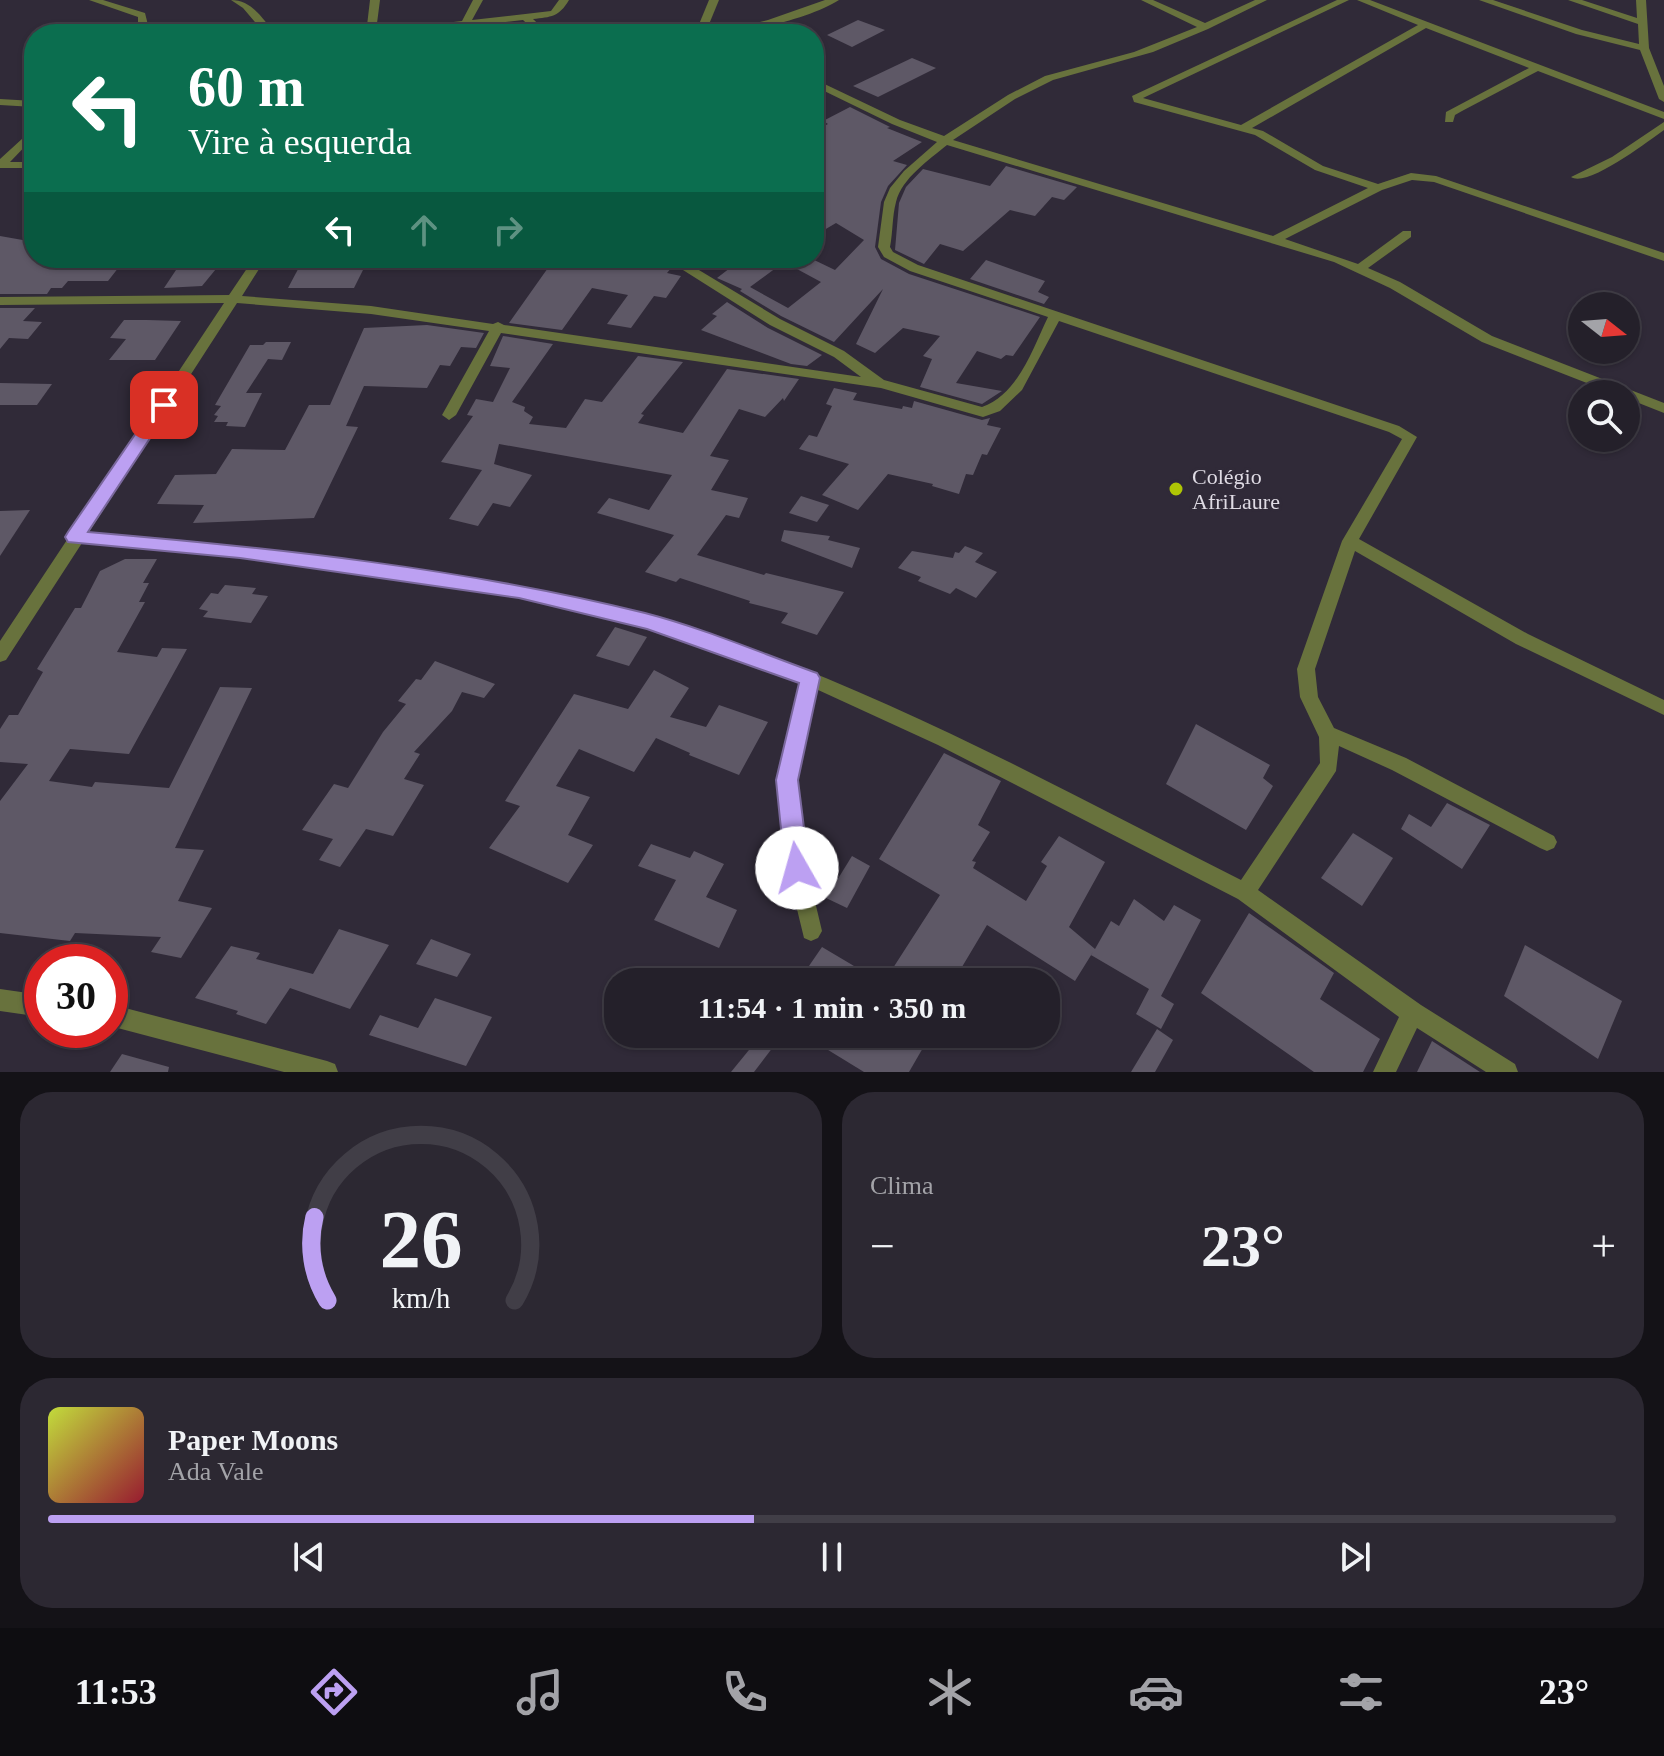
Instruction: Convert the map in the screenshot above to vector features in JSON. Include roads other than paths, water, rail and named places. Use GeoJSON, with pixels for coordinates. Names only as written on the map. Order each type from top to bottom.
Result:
{"type":"FeatureCollection","features":[{"type":"Feature","properties":{"kind":"street"},"geometry":{"type":"LineString","coordinates":[[94,0],[142,15],[143,24]]}},
{"type":"Feature","properties":{"kind":"street"},"geometry":{"type":"LineString","coordinates":[[236,0],[246,6],[261,24]]}},
{"type":"Feature","properties":{"kind":"street"},"geometry":{"type":"LineString","coordinates":[[372,24],[375,0]]}},
{"type":"Feature","properties":{"kind":"street"},"geometry":{"type":"LineString","coordinates":[[466,22],[478,0]]}},
{"type":"Feature","properties":{"kind":"street"},"geometry":{"type":"LineString","coordinates":[[455,24],[556,13],[564,0]]}},
{"type":"Feature","properties":{"kind":"street"},"geometry":{"type":"LineString","coordinates":[[704,24],[714,0]]}},
{"type":"Feature","properties":{"kind":"street"},"geometry":{"type":"LineString","coordinates":[[762,24],[834,0]]}},
{"type":"Feature","properties":{"kind":"street"},"geometry":{"type":"LineString","coordinates":[[1146,0],[1205,27]]}},
{"type":"Feature","properties":{"kind":"street"},"geometry":{"type":"LineString","coordinates":[[1245,892],[1329,765],[1332,750],[1330,734],[1304,688],[1306,669],[1350,541],[1410,437],[1394,429],[914,268],[888,254],[884,247],[886,217],[895,190],[910,172],[946,141],[1046,79],[1151,50],[1262,0]]}},
{"type":"Feature","properties":{"kind":"street"},"geometry":{"type":"LineString","coordinates":[[1344,0],[1137,96],[1139,102],[1259,133],[1335,175],[1378,188]]}},
{"type":"Feature","properties":{"kind":"street"},"geometry":{"type":"LineString","coordinates":[[1362,0],[1664,116]]}},
{"type":"Feature","properties":{"kind":"street"},"geometry":{"type":"LineString","coordinates":[[1484,0],[1579,32],[1644,48]]}},
{"type":"Feature","properties":{"kind":"street"},"geometry":{"type":"LineString","coordinates":[[1573,0],[1644,23]]}},
{"type":"Feature","properties":{"kind":"street"},"geometry":{"type":"LineString","coordinates":[[1641,0],[1644,48],[1664,99]]}},
{"type":"Feature","properties":{"kind":"street"},"geometry":{"type":"LineString","coordinates":[[525,17],[533,24]]}},
{"type":"Feature","properties":{"kind":"street"},"geometry":{"type":"LineString","coordinates":[[1242,129],[1425,25]]}},
{"type":"Feature","properties":{"kind":"street"},"geometry":{"type":"LineString","coordinates":[[1449,120],[1450,114],[1458,109],[1538,67]]}},
{"type":"Feature","properties":{"kind":"street"},"geometry":{"type":"LineString","coordinates":[[824,87],[896,122],[946,141],[1276,239],[1360,268],[1487,339],[1664,408]]}},
{"type":"Feature","properties":{"kind":"street"},"geometry":{"type":"LineString","coordinates":[[0,102],[24,103]]}},
{"type":"Feature","properties":{"kind":"street"},"geometry":{"type":"LineString","coordinates":[[1577,177],[1616,159],[1664,125]]}},
{"type":"Feature","properties":{"kind":"street"},"geometry":{"type":"LineString","coordinates":[[0,165],[24,141]]}},
{"type":"Feature","properties":{"kind":"street"},"geometry":{"type":"LineString","coordinates":[[0,165],[24,165]]}},
{"type":"Feature","properties":{"kind":"street"},"geometry":{"type":"LineString","coordinates":[[1276,239],[1378,188],[1411,176],[1436,179],[1664,257]]}},
{"type":"Feature","properties":{"kind":"street"},"geometry":{"type":"LineString","coordinates":[[1360,268],[1407,234]]}},
{"type":"Feature","properties":{"kind":"street"},"geometry":{"type":"LineString","coordinates":[[0,655],[254,268]]}},
{"type":"Feature","properties":{"kind":"street"},"geometry":{"type":"LineString","coordinates":[[686,268],[775,322],[839,354],[882,384]]}},
{"type":"Feature","properties":{"kind":"street"},"geometry":{"type":"LineString","coordinates":[[0,301],[236,299],[371,310],[882,384],[983,412],[995,410],[1012,395],[1055,316]]}},
{"type":"Feature","properties":{"kind":"street"},"geometry":{"type":"LineString","coordinates":[[449,415],[498,326]]}},
{"type":"Feature","properties":{"kind":"street"},"geometry":{"type":"LineString","coordinates":[[75,537],[240,552],[519,591],[649,622],[810,678],[945,739],[1245,892],[1413,1013],[1507,1072]]}},
{"type":"Feature","properties":{"kind":"street"},"geometry":{"type":"LineString","coordinates":[[1350,541],[1522,639],[1664,708]]}},
{"type":"Feature","properties":{"kind":"street"},"geometry":{"type":"LineString","coordinates":[[810,678],[787,780],[797,868],[811,931]]}},
{"type":"Feature","properties":{"kind":"street"},"geometry":{"type":"LineString","coordinates":[[1330,734],[1399,764],[1547,842]]}},
{"type":"Feature","properties":{"kind":"street"},"geometry":{"type":"LineString","coordinates":[[0,1000],[24,1003]]}},
{"type":"Feature","properties":{"kind":"street"},"geometry":{"type":"LineString","coordinates":[[1384,1072],[1413,1013]]}},
{"type":"Feature","properties":{"kind":"street"},"geometry":{"type":"LineString","coordinates":[[128,1020],[327,1072]]}},
{"type":"Feature","properties":{"kind":"place","name":"Colégio AfriLaure"},"geometry":{"type":"Point","coordinates":[1176,489]}}]}
